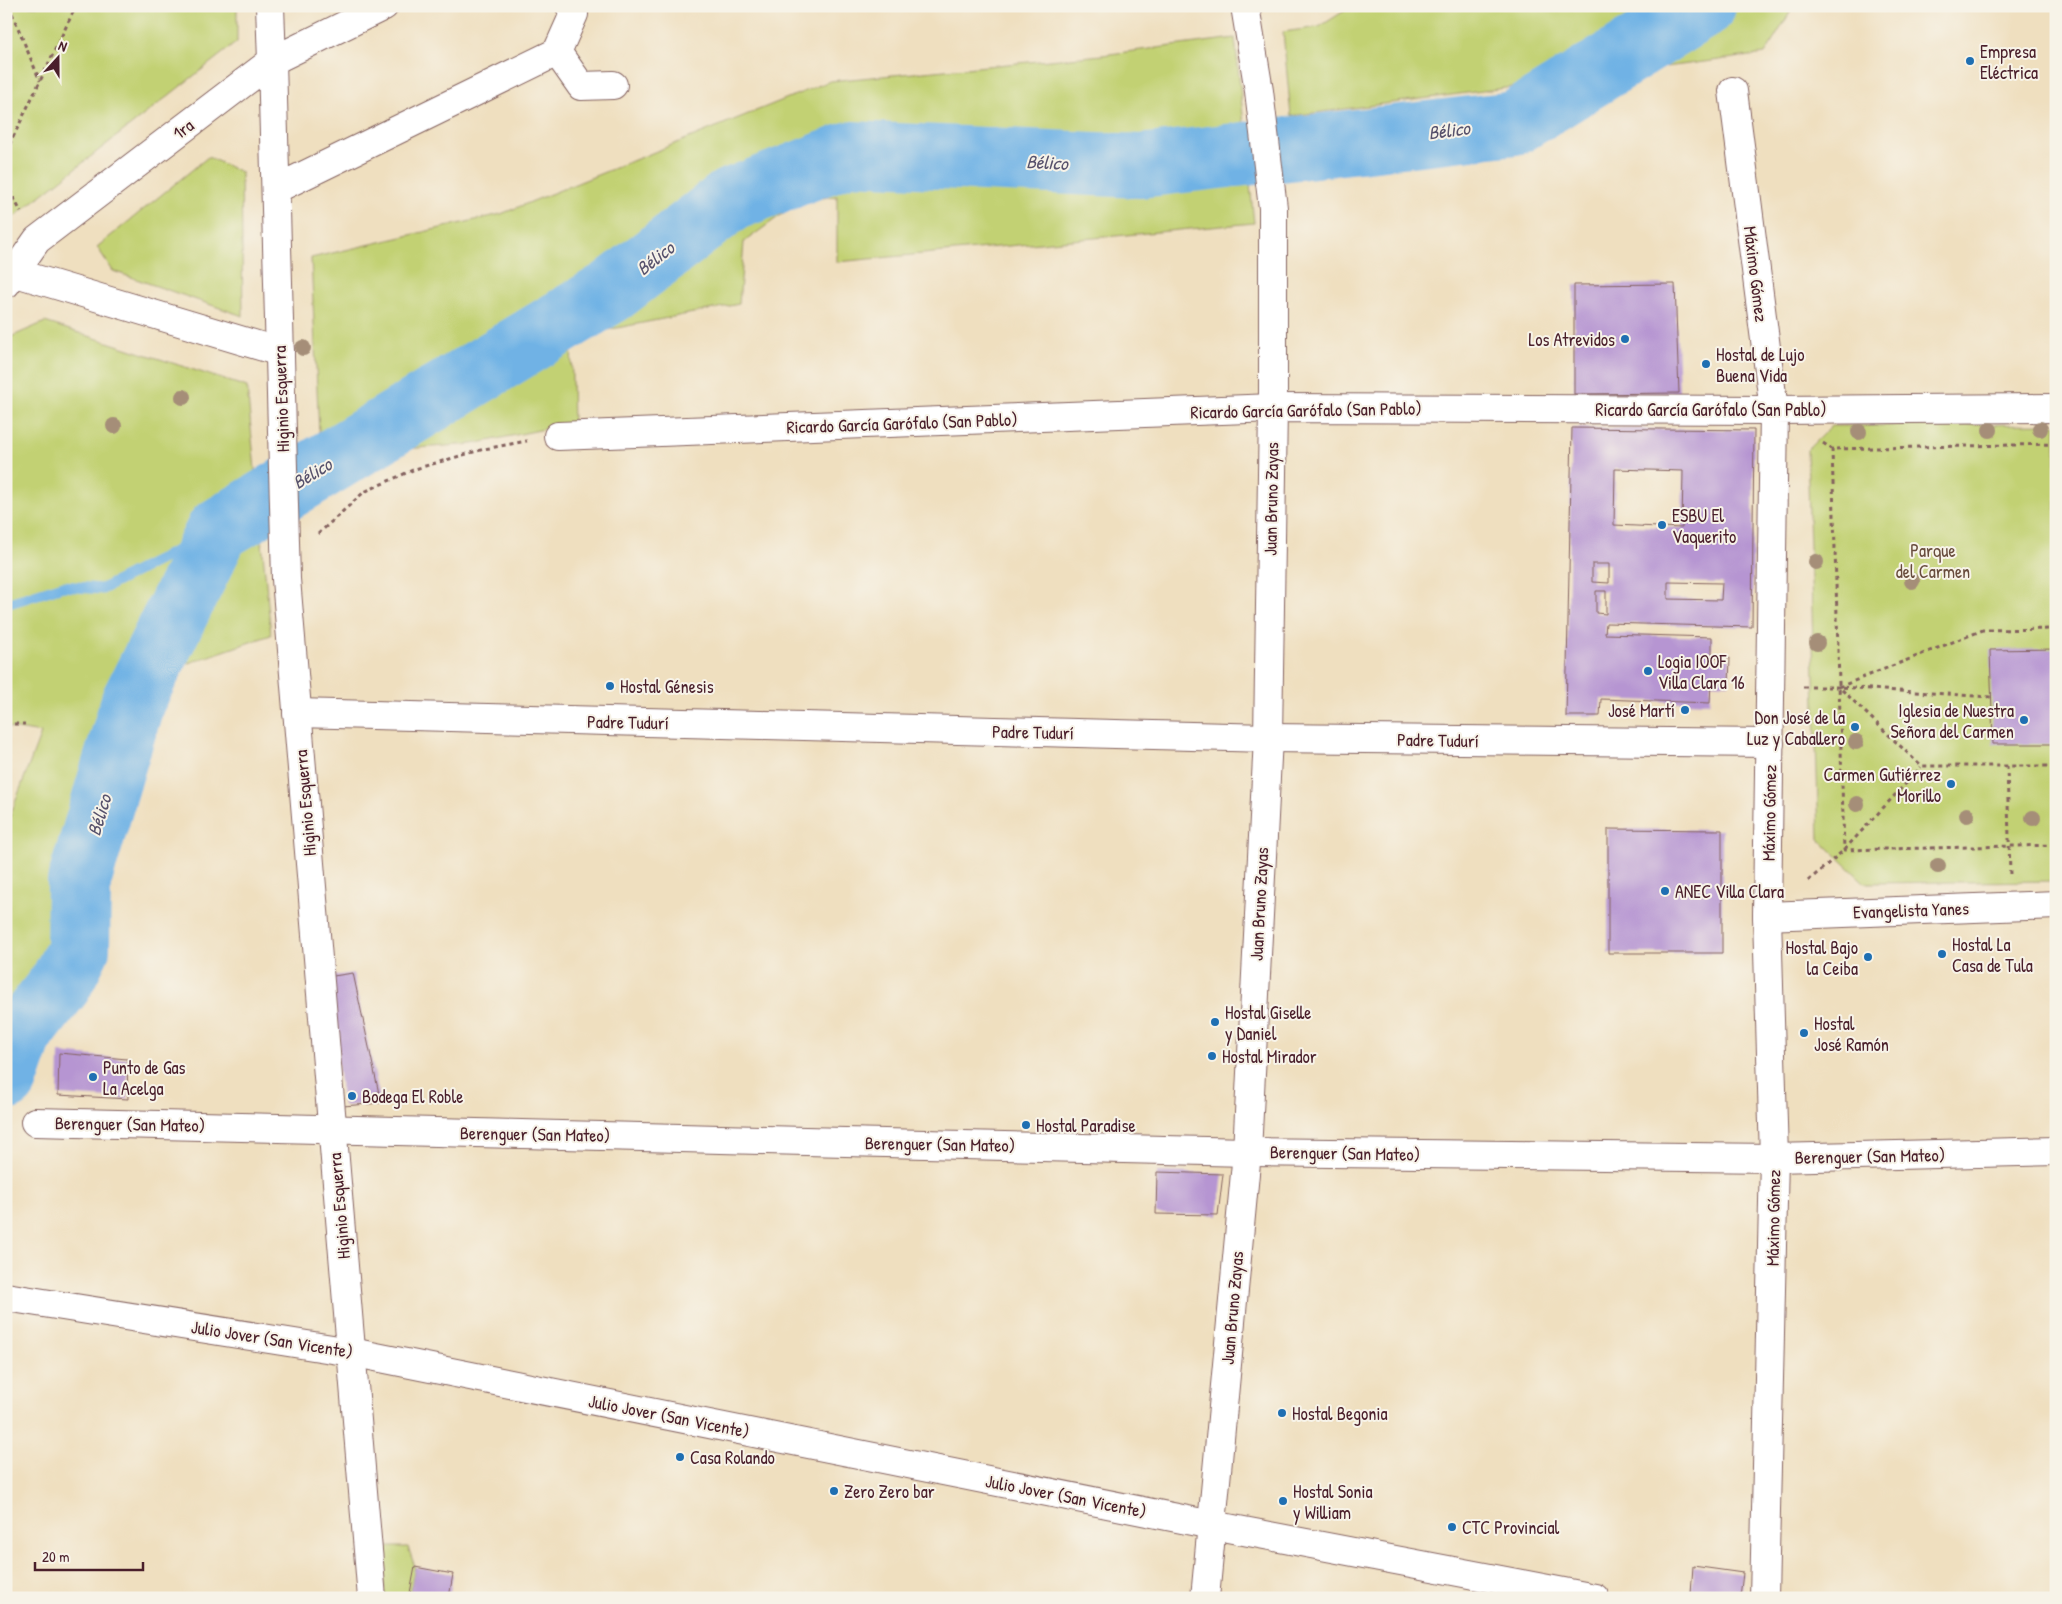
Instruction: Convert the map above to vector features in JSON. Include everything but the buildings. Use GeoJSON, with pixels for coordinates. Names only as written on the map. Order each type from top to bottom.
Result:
{"type":"FeatureCollection","features":[{"type":"Feature","properties":{"kind":"street","name":"Higinio Esquerra"},"geometry":{"type":"LineString","coordinates":[[270,6],[286,579],[372,1598]]}},
{"type":"Feature","properties":{"kind":"street","name":"1ra"},"geometry":{"type":"LineString","coordinates":[[9,276],[37,240],[272,61],[384,6]]}},
{"type":"Feature","properties":{"kind":"street"},"geometry":{"type":"LineString","coordinates":[[276,190],[557,52],[574,14],[570,6]]}},
{"type":"Feature","properties":{"kind":"street","name":"Juan Bruno Zayas"},"geometry":{"type":"LineString","coordinates":[[1205,1598],[1247,1152],[1268,738],[1273,408],[1273,208],[1259,91],[1245,6]]}},
{"type":"Feature","properties":{"kind":"street"},"geometry":{"type":"LineString","coordinates":[[557,52],[581,86],[613,85]]}},
{"type":"Feature","properties":{"kind":"street","name":"Máximo Gómez"},"geometry":{"type":"LineString","coordinates":[[1733,91],[1774,410],[1767,916],[1774,1158],[1764,1598]]}},
{"type":"Feature","properties":{"kind":"street"},"geometry":{"type":"LineString","coordinates":[[9,276],[280,352]]}},
{"type":"Feature","properties":{"kind":"street","name":"Ricardo García Garófalo (San Pablo)"},"geometry":{"type":"LineString","coordinates":[[558,436],[1273,408],[1774,410],[2056,408]]}},
{"type":"Feature","properties":{"kind":"street","name":"Padre Tudurí"},"geometry":{"type":"LineString","coordinates":[[297,714],[1268,738],[1770,743]]}},
{"type":"Feature","properties":{"kind":"street","name":"Evangelista Yanes"},"geometry":{"type":"LineString","coordinates":[[1767,916],[2056,905]]}},
{"type":"Feature","properties":{"kind":"street","name":"Berenguer (San Mateo)"},"geometry":{"type":"LineString","coordinates":[[34,1122],[1247,1152],[1774,1158],[2056,1151]]}},
{"type":"Feature","properties":{"kind":"street","name":"Julio Jover (San Vicente)"},"geometry":{"type":"LineString","coordinates":[[6,1297],[351,1352],[1212,1525],[1595,1598]]}},
{"type":"Feature","properties":{"kind":"path"},"geometry":{"type":"LineString","coordinates":[[9,6],[40,81]]}},
{"type":"Feature","properties":{"kind":"path"},"geometry":{"type":"LineString","coordinates":[[6,152],[76,6]]}},
{"type":"Feature","properties":{"kind":"path"},"geometry":{"type":"LineString","coordinates":[[316,536],[321,528],[364,492],[414,469],[484,449],[558,436]]}},
{"type":"Feature","properties":{"kind":"path"},"geometry":{"type":"LineString","coordinates":[[1844,850],[1832,449],[2056,444]]}},
{"type":"Feature","properties":{"kind":"path"},"geometry":{"type":"LineString","coordinates":[[1839,687],[1983,630],[2056,629]]}},
{"type":"Feature","properties":{"kind":"path"},"geometry":{"type":"LineString","coordinates":[[1839,687],[1991,697]]}},
{"type":"Feature","properties":{"kind":"path"},"geometry":{"type":"LineString","coordinates":[[1839,687],[1921,766],[2056,766]]}},
{"type":"Feature","properties":{"kind":"path"},"geometry":{"type":"LineString","coordinates":[[6,724],[25,724]]}},
{"type":"Feature","properties":{"kind":"path"},"geometry":{"type":"LineString","coordinates":[[1844,850],[1921,766]]}},
{"type":"Feature","properties":{"kind":"path"},"geometry":{"type":"LineString","coordinates":[[2007,766],[2009,846]]}},
{"type":"Feature","properties":{"kind":"path"},"geometry":{"type":"LineString","coordinates":[[1844,850],[2056,845]]}},
{"type":"Feature","properties":{"kind":"green space"},"geometry":{"type":"Polygon","coordinates":[[[6,6],[237,6],[237,42],[6,223],[6,6]]]}},
{"type":"Feature","properties":{"kind":"green space"},"geometry":{"type":"Polygon","coordinates":[[[1352,6],[1794,6],[1765,54],[1291,116],[1283,32],[1319,27],[1352,6]]]}},
{"type":"Feature","properties":{"kind":"green space"},"geometry":{"type":"Polygon","coordinates":[[[1235,38],[1254,223],[837,262],[837,196],[800,201],[744,242],[739,304],[571,337],[573,423],[473,444],[320,455],[311,258],[501,214],[830,81],[1102,55],[1235,38]]]}},
{"type":"Feature","properties":{"kind":"green space"},"geometry":{"type":"Polygon","coordinates":[[[208,157],[241,172],[243,316],[113,271],[97,247],[208,157]]]}},
{"type":"Feature","properties":{"kind":"green space"},"geometry":{"type":"Polygon","coordinates":[[[45,322],[247,387],[271,635],[171,669],[112,734],[67,882],[69,917],[42,990],[11,1011],[6,1022],[6,827],[41,733],[6,727],[6,339],[45,322]]]}},
{"type":"Feature","properties":{"kind":"green space","name":"Parque del Carmen"},"geometry":{"type":"Polygon","coordinates":[[[2056,424],[2056,881],[1865,883],[1819,839],[1807,450],[1831,426],[2056,424]]]}},
{"type":"Feature","properties":{"kind":"green space"},"geometry":{"type":"Polygon","coordinates":[[[381,1547],[408,1547],[415,1567],[409,1598],[385,1598],[381,1547]]]}},
{"type":"Feature","properties":{"kind":"waterway","name":"Bélico"},"geometry":{"type":"LineString","coordinates":[[6,1079],[22,1033],[61,983],[78,949],[79,882],[133,701],[218,530],[612,291],[730,200],[851,153],[1140,166],[1515,123],[1704,6]]}},
{"type":"Feature","properties":{"kind":"waterway"},"geometry":{"type":"LineString","coordinates":[[6,604],[63,586],[102,589],[218,530]]}},
{"type":"Feature","properties":{"kind":"place","name":"Empresa Eléctrica"},"geometry":{"type":"Point","coordinates":[1970,61]}},
{"type":"Feature","properties":{"kind":"place","name":"Los Atrevidos"},"geometry":{"type":"Point","coordinates":[1625,339]}},
{"type":"Feature","properties":{"kind":"place","name":"Hostal de Lujo Buena Vida"},"geometry":{"type":"Point","coordinates":[1706,364]}},
{"type":"Feature","properties":{"kind":"place","name":"ESBU El Vaquerito"},"geometry":{"type":"Point","coordinates":[1662,525]}},
{"type":"Feature","properties":{"kind":"place","name":"Logia IOOF Villa Clara 16"},"geometry":{"type":"Point","coordinates":[1648,671]}},
{"type":"Feature","properties":{"kind":"place","name":"Hostal Génesis"},"geometry":{"type":"Point","coordinates":[610,686]}},
{"type":"Feature","properties":{"kind":"place","name":"José Martí"},"geometry":{"type":"Point","coordinates":[1685,710]}},
{"type":"Feature","properties":{"kind":"place","name":"Iglesia de Nuestra Señora del Carmen"},"geometry":{"type":"Point","coordinates":[2024,720]}},
{"type":"Feature","properties":{"kind":"place","name":"Don José de la Luz y Caballero"},"geometry":{"type":"Point","coordinates":[1855,727]}},
{"type":"Feature","properties":{"kind":"place","name":"Carmen Gutiérrez Morillo"},"geometry":{"type":"Point","coordinates":[1951,784]}},
{"type":"Feature","properties":{"kind":"place","name":"ANEC Villa Clara"},"geometry":{"type":"Point","coordinates":[1665,891]}},
{"type":"Feature","properties":{"kind":"place","name":"Hostal La Casa de Tula"},"geometry":{"type":"Point","coordinates":[1942,954]}},
{"type":"Feature","properties":{"kind":"place","name":"Hostal Bajo la Ceiba"},"geometry":{"type":"Point","coordinates":[1868,957]}},
{"type":"Feature","properties":{"kind":"place","name":"Hostal Giselle y Daniel"},"geometry":{"type":"Point","coordinates":[1215,1022]}},
{"type":"Feature","properties":{"kind":"place","name":"Hostal José Ramón"},"geometry":{"type":"Point","coordinates":[1804,1033]}},
{"type":"Feature","properties":{"kind":"place","name":"Hostal Mirador"},"geometry":{"type":"Point","coordinates":[1212,1056]}},
{"type":"Feature","properties":{"kind":"place","name":"Punto de Gas La Acelga"},"geometry":{"type":"Point","coordinates":[93,1077]}},
{"type":"Feature","properties":{"kind":"place","name":"Bodega El Roble"},"geometry":{"type":"Point","coordinates":[352,1096]}},
{"type":"Feature","properties":{"kind":"place","name":"Hostal Paradise"},"geometry":{"type":"Point","coordinates":[1026,1125]}},
{"type":"Feature","properties":{"kind":"place","name":"Hostal Begonia"},"geometry":{"type":"Point","coordinates":[1282,1413]}},
{"type":"Feature","properties":{"kind":"place","name":"Casa Rolando"},"geometry":{"type":"Point","coordinates":[680,1457]}},
{"type":"Feature","properties":{"kind":"place","name":"Zero Zero bar"},"geometry":{"type":"Point","coordinates":[834,1491]}},
{"type":"Feature","properties":{"kind":"place","name":"Hostal Sonia y William"},"geometry":{"type":"Point","coordinates":[1283,1501]}},
{"type":"Feature","properties":{"kind":"place","name":"CTC Provincial"},"geometry":{"type":"Point","coordinates":[1452,1527]}}]}
